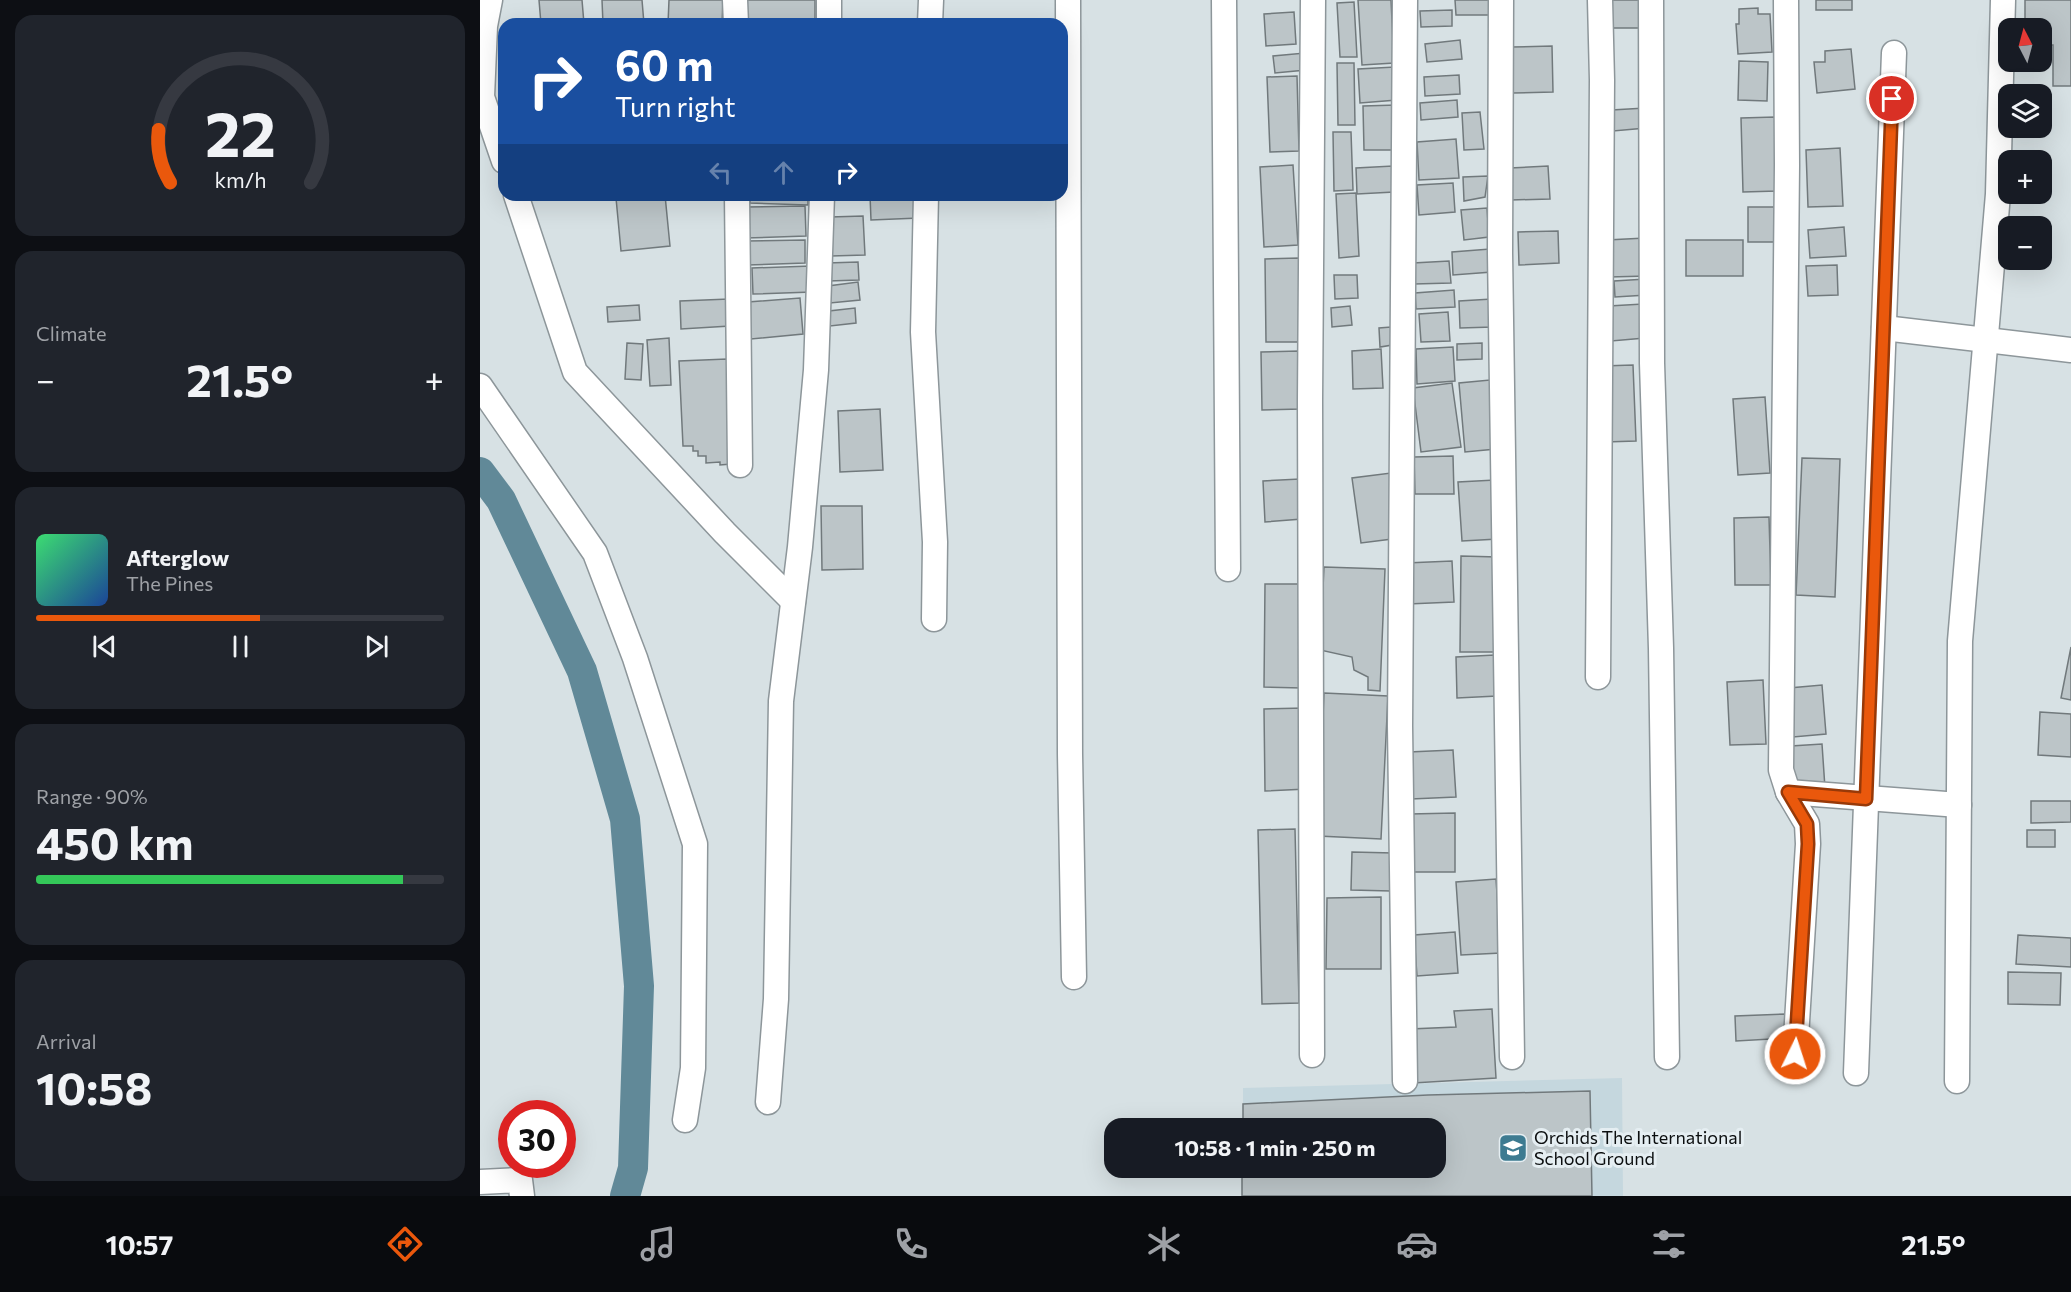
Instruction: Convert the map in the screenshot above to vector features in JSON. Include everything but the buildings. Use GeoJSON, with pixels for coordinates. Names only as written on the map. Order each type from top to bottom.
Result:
{"type":"FeatureCollection","features":[{"type":"Feature","properties":{"kind":"street"},"geometry":{"type":"LineString","coordinates":[[490,0],[485,26],[482,97],[498,144]]}},
{"type":"Feature","properties":{"kind":"street"},"geometry":{"type":"LineString","coordinates":[[735,0],[736,18]]}},
{"type":"Feature","properties":{"kind":"street"},"geometry":{"type":"LineString","coordinates":[[829,18],[830,0]]}},
{"type":"Feature","properties":{"kind":"street"},"geometry":{"type":"LineString","coordinates":[[930,18],[931,0]]}},
{"type":"Feature","properties":{"kind":"street"},"geometry":{"type":"LineString","coordinates":[[1068,0],[1070,743],[1074,977]]}},
{"type":"Feature","properties":{"kind":"street"},"geometry":{"type":"LineString","coordinates":[[1224,0],[1228,569]]}},
{"type":"Feature","properties":{"kind":"street"},"geometry":{"type":"LineString","coordinates":[[1312,1055],[1310,378],[1313,0]]}},
{"type":"Feature","properties":{"kind":"street"},"geometry":{"type":"LineString","coordinates":[[1405,0],[1400,726],[1405,1081]]}},
{"type":"Feature","properties":{"kind":"street"},"geometry":{"type":"LineString","coordinates":[[1501,0],[1500,253],[1512,1057]]}},
{"type":"Feature","properties":{"kind":"street"},"geometry":{"type":"LineString","coordinates":[[1598,677],[1602,80],[1600,0]]}},
{"type":"Feature","properties":{"kind":"street"},"geometry":{"type":"LineString","coordinates":[[1651,0],[1652,363],[1661,648],[1667,1057]]}},
{"type":"Feature","properties":{"kind":"street"},"geometry":{"type":"LineString","coordinates":[[1786,0],[1787,165],[1781,770],[1788,792],[1807,824],[1808,844],[1795,1054]]}},
{"type":"Feature","properties":{"kind":"street"},"geometry":{"type":"LineString","coordinates":[[1957,1081],[1960,641],[1998,194],[2003,0]]}},
{"type":"Feature","properties":{"kind":"street"},"geometry":{"type":"LineString","coordinates":[[1856,1073],[1894,53]]}},
{"type":"Feature","properties":{"kind":"street"},"geometry":{"type":"LineString","coordinates":[[518,201],[575,372],[725,533],[794,601]]}},
{"type":"Feature","properties":{"kind":"street"},"geometry":{"type":"LineString","coordinates":[[737,201],[740,465]]}},
{"type":"Feature","properties":{"kind":"street"},"geometry":{"type":"LineString","coordinates":[[768,1102],[776,987],[781,701],[794,601],[816,370],[822,201]]}},
{"type":"Feature","properties":{"kind":"street"},"geometry":{"type":"LineString","coordinates":[[926,201],[923,332],[935,542],[934,619]]}},
{"type":"Feature","properties":{"kind":"street"},"geometry":{"type":"LineString","coordinates":[[1884,328],[2071,351]]}},
{"type":"Feature","properties":{"kind":"street"},"geometry":{"type":"LineString","coordinates":[[480,386],[596,554],[635,658],[695,844],[693,1068],[685,1120]]}},
{"type":"Feature","properties":{"kind":"street"},"geometry":{"type":"LineString","coordinates":[[1788,792],[1959,806]]}},
{"type":"Feature","properties":{"kind":"street"},"geometry":{"type":"LineString","coordinates":[[480,1182],[520,1180],[522,1196]]}},
{"type":"Feature","properties":{"kind":"shaded area","name":"Orchids The International School Ground"},"geometry":{"type":"Polygon","coordinates":[[[1622,1078],[1623,1196],[1244,1196],[1363,1178],[1446,1178],[1446,1118],[1243,1118],[1243,1088],[1622,1078]]]}},
{"type":"Feature","properties":{"kind":"waterway"},"geometry":{"type":"LineString","coordinates":[[480,472],[501,500],[582,671],[625,819],[639,986],[633,1168],[625,1196]]}},
{"type":"Feature","properties":{"kind":"place","name":"Orchids The International School Ground"},"geometry":{"type":"Point","coordinates":[1513,1148]}},
{"type":"Feature","properties":{"kind":"route"},"geometry":{"type":"LineString","coordinates":[[1795,1054],[1808,844],[1807,824],[1788,792],[1866,799],[1892,99]]}}]}
